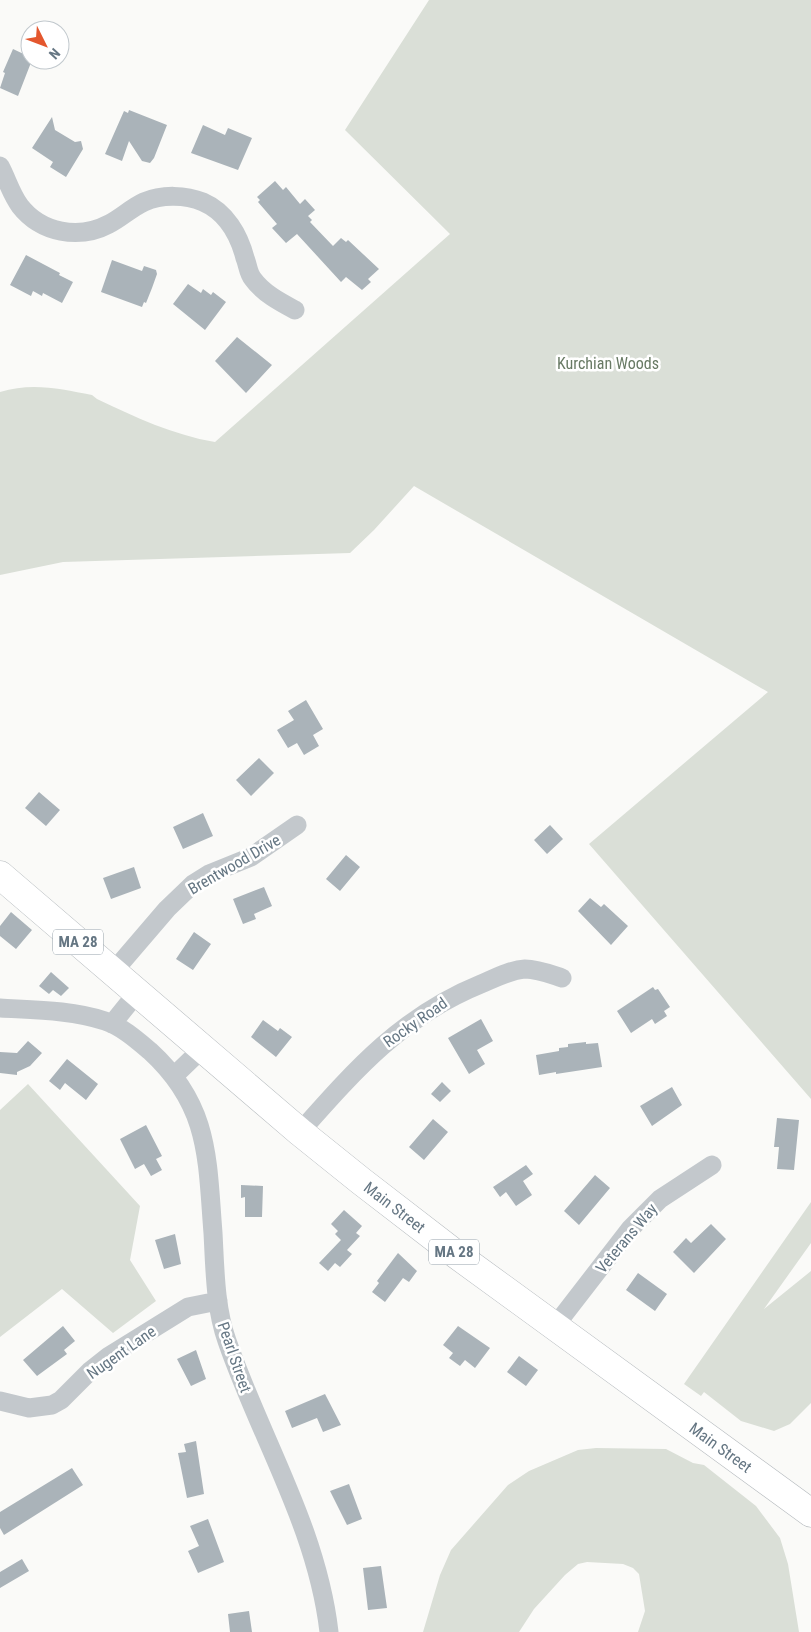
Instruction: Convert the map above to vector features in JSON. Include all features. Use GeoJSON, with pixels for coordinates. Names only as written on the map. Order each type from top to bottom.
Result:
{"type":"FeatureCollection","features":[{"type":"Feature","properties":{"kind":"main road","name":"Main Street"},"geometry":{"type":"LineString","coordinates":[[0,875],[300,1132],[428,1233],[811,1512]]}},
{"type":"Feature","properties":{"kind":"street"},"geometry":{"type":"LineString","coordinates":[[0,166],[20,206],[35,221],[55,230],[76,233],[96,230],[111,224],[144,202],[158,198],[185,197],[203,202],[218,211],[232,228],[254,281],[271,296],[295,310]]}},
{"type":"Feature","properties":{"kind":"street","name":"Brentwood Drive"},"geometry":{"type":"LineString","coordinates":[[113,972],[188,888],[209,874],[262,851],[297,825]]}},
{"type":"Feature","properties":{"kind":"street","name":"Rocky Road"},"geometry":{"type":"LineString","coordinates":[[300,1132],[371,1054],[429,1009],[470,988],[516,970],[536,970],[562,978]]}},
{"type":"Feature","properties":{"kind":"street"},"geometry":{"type":"LineString","coordinates":[[112,1024],[137,992]]}},
{"type":"Feature","properties":{"kind":"street","name":"Pearl Street"},"geometry":{"type":"LineString","coordinates":[[0,1008],[71,1014],[112,1024],[146,1047],[174,1076],[193,1106],[202,1132],[208,1161],[218,1301],[224,1333],[306,1532],[321,1584],[329,1632]]}},
{"type":"Feature","properties":{"kind":"street"},"geometry":{"type":"LineString","coordinates":[[174,1076],[202,1049]]}},
{"type":"Feature","properties":{"kind":"street","name":"Veterans Way"},"geometry":{"type":"LineString","coordinates":[[555,1326],[630,1229],[660,1199],[712,1166]]}},
{"type":"Feature","properties":{"kind":"street","name":"Nugent Lane"},"geometry":{"type":"LineString","coordinates":[[0,1401],[29,1408],[52,1405],[61,1400],[90,1371],[109,1356],[188,1307],[218,1301]]}},
{"type":"Feature","properties":{"kind":"green space","name":"Kurchian Woods"},"geometry":{"type":"Polygon","coordinates":[[[429,0],[811,0],[811,1099],[589,844],[768,692],[414,486],[350,553],[63,562],[0,575],[0,392],[24,387],[35,387],[92,395],[154,425],[184,435],[215,442],[450,234],[345,130],[429,0]]]}},
{"type":"Feature","properties":{"kind":"green space"},"geometry":{"type":"Polygon","coordinates":[[[28,1084],[140,1206],[130,1260],[156,1301],[113,1333],[62,1289],[0,1337],[0,1110],[28,1084]]]}},
{"type":"Feature","properties":{"kind":"green space"},"geometry":{"type":"Polygon","coordinates":[[[811,1202],[811,1243],[764,1309],[811,1271],[811,1403],[790,1424],[774,1431],[741,1421],[704,1392],[701,1396],[684,1384],[811,1202]]]}},
{"type":"Feature","properties":{"kind":"green space"},"geometry":{"type":"Polygon","coordinates":[[[596,1448],[666,1449],[693,1463],[704,1465],[756,1506],[780,1538],[788,1564],[799,1632],[638,1632],[645,1611],[639,1574],[633,1568],[623,1564],[587,1562],[578,1564],[565,1575],[534,1609],[519,1632],[423,1632],[440,1575],[451,1550],[508,1485],[529,1471],[578,1450],[596,1448]]]}},
{"type":"Feature","properties":{"kind":"building"},"geometry":{"type":"Polygon","coordinates":[[[13,49],[20,52],[20,70],[28,70],[18,96],[0,88],[5,73],[3,72],[13,49]]]}},
{"type":"Feature","properties":{"kind":"building"},"geometry":{"type":"Polygon","coordinates":[[[129,110],[167,125],[154,158],[150,163],[142,161],[129,141],[122,161],[105,154],[124,111],[128,113],[129,110]]]}},
{"type":"Feature","properties":{"kind":"building"},"geometry":{"type":"Polygon","coordinates":[[[52,117],[55,130],[75,142],[81,141],[83,149],[66,177],[50,167],[53,162],[32,148],[52,117]]]}},
{"type":"Feature","properties":{"kind":"building"},"geometry":{"type":"Polygon","coordinates":[[[203,125],[225,135],[228,128],[252,138],[238,170],[191,153],[203,125]]]}},
{"type":"Feature","properties":{"kind":"building"},"geometry":{"type":"Polygon","coordinates":[[[275,181],[283,190],[286,187],[300,204],[305,199],[315,210],[308,216],[312,220],[310,222],[333,246],[341,238],[346,242],[348,240],[379,269],[368,279],[371,282],[362,290],[346,277],[341,282],[297,234],[286,243],[272,228],[277,224],[258,202],[260,200],[257,197],[275,181]]]}},
{"type":"Feature","properties":{"kind":"building"},"geometry":{"type":"Polygon","coordinates":[[[26,255],[73,282],[62,303],[43,293],[42,296],[33,291],[31,296],[10,285],[26,255]]]}},
{"type":"Feature","properties":{"kind":"building"},"geometry":{"type":"Polygon","coordinates":[[[112,260],[142,271],[144,266],[156,270],[157,274],[152,288],[146,303],[144,302],[142,307],[101,292],[112,260]]]}},
{"type":"Feature","properties":{"kind":"building"},"geometry":{"type":"Polygon","coordinates":[[[188,284],[201,293],[203,289],[211,295],[213,292],[226,302],[205,330],[173,304],[188,284]]]}},
{"type":"Feature","properties":{"kind":"building"},"geometry":{"type":"Polygon","coordinates":[[[237,337],[272,365],[246,393],[215,361],[237,337]]]}},
{"type":"Feature","properties":{"kind":"building"},"geometry":{"type":"Polygon","coordinates":[[[306,700],[323,729],[313,735],[319,746],[304,755],[297,743],[288,748],[277,730],[294,720],[288,711],[306,700]]]}},
{"type":"Feature","properties":{"kind":"building"},"geometry":{"type":"Polygon","coordinates":[[[259,758],[274,773],[251,796],[236,780],[259,758]]]}},
{"type":"Feature","properties":{"kind":"building"},"geometry":{"type":"Polygon","coordinates":[[[39,792],[60,810],[46,826],[25,808],[39,792]]]}},
{"type":"Feature","properties":{"kind":"building"},"geometry":{"type":"Polygon","coordinates":[[[203,813],[213,836],[183,849],[173,827],[203,813]]]}},
{"type":"Feature","properties":{"kind":"building"},"geometry":{"type":"Polygon","coordinates":[[[550,825],[563,839],[547,854],[534,840],[550,825]]]}},
{"type":"Feature","properties":{"kind":"building"},"geometry":{"type":"Polygon","coordinates":[[[346,855],[360,867],[340,891],[326,879],[346,855]]]}},
{"type":"Feature","properties":{"kind":"building"},"geometry":{"type":"Polygon","coordinates":[[[134,867],[141,888],[111,899],[103,878],[134,867]]]}},
{"type":"Feature","properties":{"kind":"building"},"geometry":{"type":"Polygon","coordinates":[[[264,887],[272,906],[254,914],[256,919],[243,924],[233,899],[264,887]]]}},
{"type":"Feature","properties":{"kind":"building"},"geometry":{"type":"Polygon","coordinates":[[[590,898],[601,907],[604,904],[628,926],[611,945],[578,911],[590,898]]]}},
{"type":"Feature","properties":{"kind":"building"},"geometry":{"type":"Polygon","coordinates":[[[11,912],[32,930],[16,949],[0,936],[0,926],[11,912]]]}},
{"type":"Feature","properties":{"kind":"building"},"geometry":{"type":"Polygon","coordinates":[[[194,932],[211,944],[193,970],[176,959],[194,932]]]}},
{"type":"Feature","properties":{"kind":"building"},"geometry":{"type":"Polygon","coordinates":[[[51,972],[69,988],[61,996],[53,990],[49,994],[39,986],[51,972]]]}},
{"type":"Feature","properties":{"kind":"building"},"geometry":{"type":"Polygon","coordinates":[[[653,987],[655,990],[658,989],[670,1007],[664,1011],[667,1016],[655,1024],[652,1019],[631,1033],[617,1011],[653,987]]]}},
{"type":"Feature","properties":{"kind":"building"},"geometry":{"type":"Polygon","coordinates":[[[481,1019],[493,1041],[477,1050],[485,1064],[469,1074],[448,1038],[481,1019]]]}},
{"type":"Feature","properties":{"kind":"building"},"geometry":{"type":"Polygon","coordinates":[[[263,1020],[278,1031],[280,1028],[292,1037],[276,1057],[251,1037],[263,1020]]]}},
{"type":"Feature","properties":{"kind":"building"},"geometry":{"type":"Polygon","coordinates":[[[28,1041],[42,1053],[30,1066],[17,1072],[17,1075],[0,1073],[0,1052],[17,1053],[28,1041]]]}},
{"type":"Feature","properties":{"kind":"building"},"geometry":{"type":"Polygon","coordinates":[[[586,1042],[586,1044],[598,1043],[602,1067],[539,1075],[536,1055],[559,1051],[559,1048],[568,1047],[568,1044],[586,1042]]]}},
{"type":"Feature","properties":{"kind":"building"},"geometry":{"type":"Polygon","coordinates":[[[67,1059],[98,1084],[86,1100],[65,1083],[60,1090],[49,1081],[67,1059]]]}},
{"type":"Feature","properties":{"kind":"building"},"geometry":{"type":"Polygon","coordinates":[[[442,1082],[451,1091],[440,1102],[431,1094],[442,1082]]]}},
{"type":"Feature","properties":{"kind":"building"},"geometry":{"type":"Polygon","coordinates":[[[672,1087],[682,1105],[652,1126],[640,1106],[672,1087]]]}},
{"type":"Feature","properties":{"kind":"building"},"geometry":{"type":"Polygon","coordinates":[[[777,1118],[799,1120],[794,1170],[777,1169],[779,1147],[774,1147],[777,1118]]]}},
{"type":"Feature","properties":{"kind":"building"},"geometry":{"type":"Polygon","coordinates":[[[433,1119],[448,1132],[424,1160],[409,1147],[433,1119]]]}},
{"type":"Feature","properties":{"kind":"building"},"geometry":{"type":"Polygon","coordinates":[[[146,1125],[162,1156],[156,1159],[162,1170],[151,1176],[144,1164],[135,1169],[120,1139],[146,1125]]]}},
{"type":"Feature","properties":{"kind":"building"},"geometry":{"type":"Polygon","coordinates":[[[526,1165],[533,1174],[523,1181],[532,1195],[516,1206],[506,1192],[500,1197],[493,1187],[526,1165]]]}},
{"type":"Feature","properties":{"kind":"building"},"geometry":{"type":"Polygon","coordinates":[[[595,1175],[610,1188],[579,1225],[564,1211],[595,1175]]]}},
{"type":"Feature","properties":{"kind":"building"},"geometry":{"type":"Polygon","coordinates":[[[241,1185],[263,1186],[262,1217],[245,1217],[245,1197],[241,1198],[241,1185]]]}},
{"type":"Feature","properties":{"kind":"building"},"geometry":{"type":"Polygon","coordinates":[[[344,1210],[362,1226],[356,1233],[360,1236],[347,1250],[352,1254],[340,1267],[335,1263],[328,1271],[319,1263],[341,1240],[335,1234],[338,1231],[331,1224],[344,1210]]]}},
{"type":"Feature","properties":{"kind":"building"},"geometry":{"type":"Polygon","coordinates":[[[711,1224],[726,1239],[694,1273],[673,1252],[686,1238],[691,1243],[711,1224]]]}},
{"type":"Feature","properties":{"kind":"building"},"geometry":{"type":"Polygon","coordinates":[[[175,1234],[181,1264],[164,1269],[155,1240],[175,1234]]]}},
{"type":"Feature","properties":{"kind":"building"},"geometry":{"type":"Polygon","coordinates":[[[398,1253],[417,1271],[409,1282],[403,1278],[385,1302],[372,1292],[379,1283],[377,1281],[398,1253]]]}},
{"type":"Feature","properties":{"kind":"building"},"geometry":{"type":"Polygon","coordinates":[[[638,1273],[667,1294],[655,1311],[626,1290],[638,1273]]]}},
{"type":"Feature","properties":{"kind":"building"},"geometry":{"type":"Polygon","coordinates":[[[63,1326],[75,1341],[64,1350],[67,1354],[37,1376],[23,1360],[63,1326]]]}},
{"type":"Feature","properties":{"kind":"building"},"geometry":{"type":"Polygon","coordinates":[[[458,1326],[490,1348],[475,1368],[465,1360],[460,1366],[449,1358],[453,1353],[443,1345],[458,1326]]]}},
{"type":"Feature","properties":{"kind":"building"},"geometry":{"type":"Polygon","coordinates":[[[196,1350],[206,1379],[191,1386],[177,1359],[196,1350]]]}},
{"type":"Feature","properties":{"kind":"building"},"geometry":{"type":"Polygon","coordinates":[[[519,1356],[538,1370],[526,1386],[507,1372],[519,1356]]]}},
{"type":"Feature","properties":{"kind":"building"},"geometry":{"type":"Polygon","coordinates":[[[325,1394],[341,1425],[323,1432],[317,1418],[292,1428],[285,1411],[325,1394]]]}},
{"type":"Feature","properties":{"kind":"building"},"geometry":{"type":"Polygon","coordinates":[[[196,1441],[204,1494],[187,1498],[178,1453],[186,1452],[184,1444],[196,1441]]]}},
{"type":"Feature","properties":{"kind":"building"},"geometry":{"type":"Polygon","coordinates":[[[72,1468],[83,1485],[4,1535],[0,1528],[0,1512],[72,1468]]]}},
{"type":"Feature","properties":{"kind":"building"},"geometry":{"type":"Polygon","coordinates":[[[349,1484],[362,1519],[347,1525],[330,1491],[349,1484]]]}},
{"type":"Feature","properties":{"kind":"building"},"geometry":{"type":"Polygon","coordinates":[[[208,1519],[224,1562],[198,1573],[188,1551],[199,1546],[190,1526],[208,1519]]]}},
{"type":"Feature","properties":{"kind":"building"},"geometry":{"type":"Polygon","coordinates":[[[22,1559],[29,1571],[0,1588],[0,1572],[22,1559]]]}},
{"type":"Feature","properties":{"kind":"building"},"geometry":{"type":"Polygon","coordinates":[[[381,1566],[387,1608],[368,1610],[363,1568],[381,1566]]]}},
{"type":"Feature","properties":{"kind":"building"},"geometry":{"type":"Polygon","coordinates":[[[249,1611],[252,1632],[230,1632],[228,1614],[249,1611]]]}}]}
